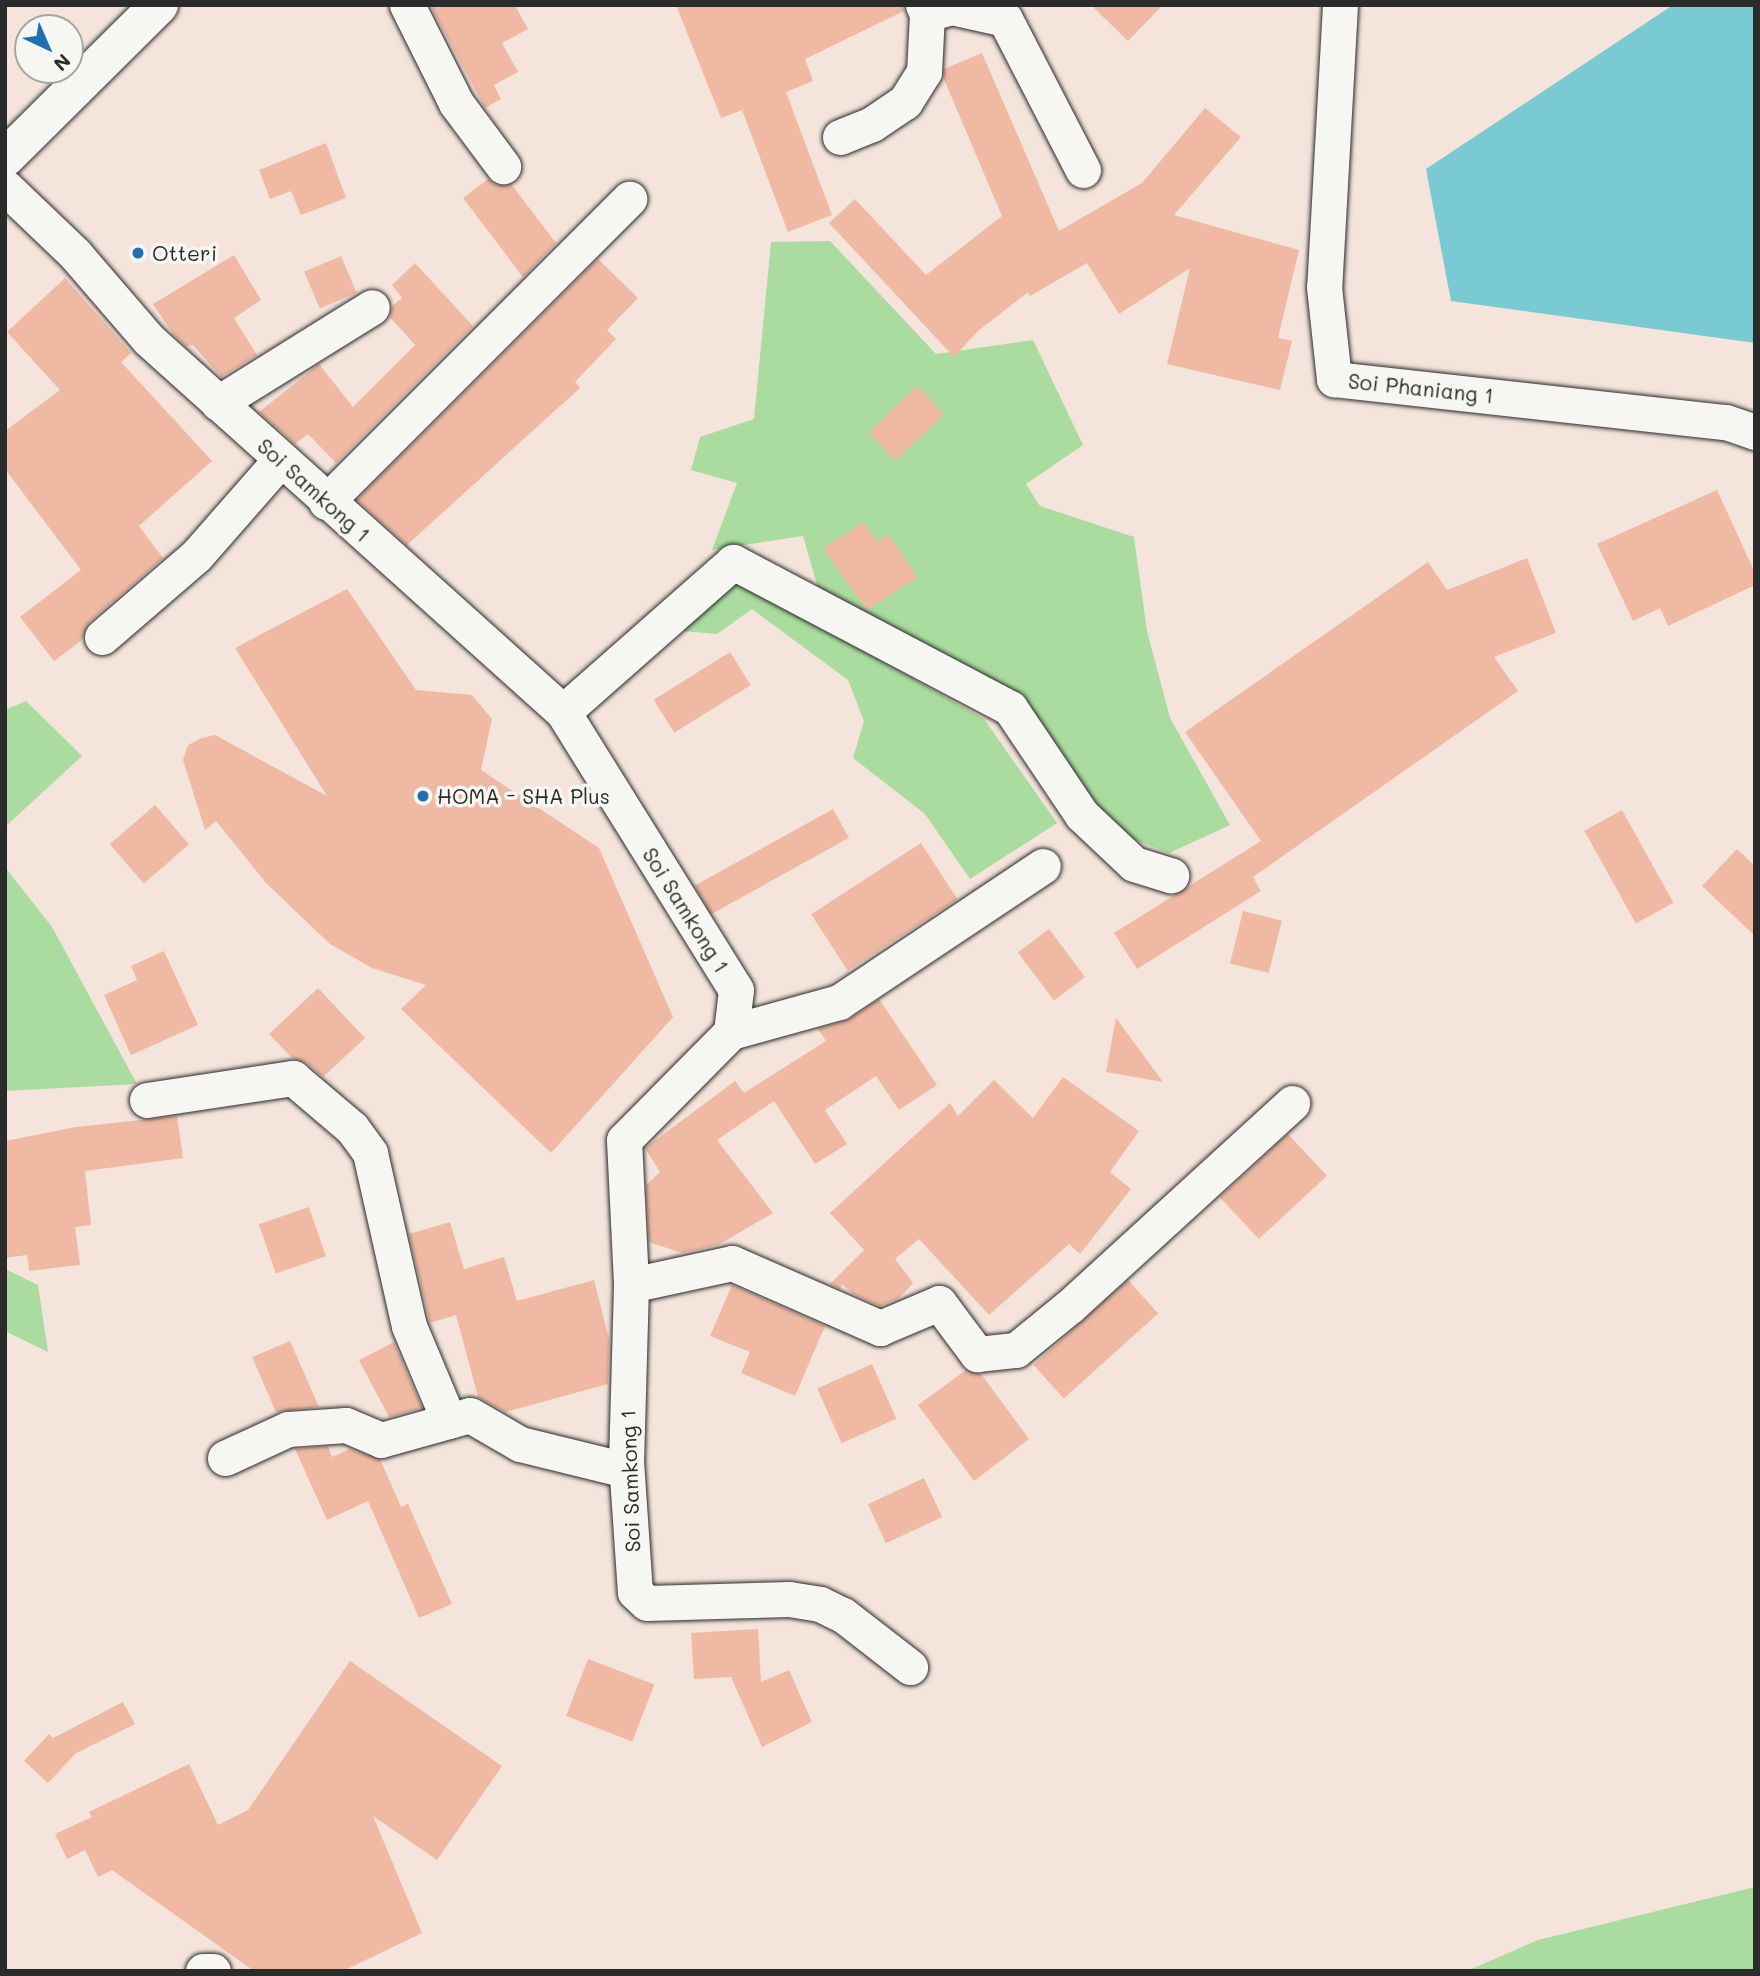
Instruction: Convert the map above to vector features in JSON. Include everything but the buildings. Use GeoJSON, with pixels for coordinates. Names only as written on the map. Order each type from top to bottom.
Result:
{"type":"FeatureCollection","features":[{"type":"Feature","properties":{"kind":"street"},"geometry":{"type":"LineString","coordinates":[[7,161],[159,5]]}},
{"type":"Feature","properties":{"kind":"street"},"geometry":{"type":"LineString","coordinates":[[407,5],[456,103],[503,166]]}},
{"type":"Feature","properties":{"kind":"street","name":"Soi Phaniang 1"},"geometry":{"type":"LineString","coordinates":[[1340,5],[1324,287],[1334,379],[1726,422],[1755,432]]}},
{"type":"Feature","properties":{"kind":"street"},"geometry":{"type":"LineString","coordinates":[[840,137],[872,124],[905,102],[924,72],[925,10],[951,7],[1005,19],[1083,170]]}},
{"type":"Feature","properties":{"kind":"street","name":"Soi Samkong 1"},"geometry":{"type":"LineString","coordinates":[[7,161],[75,254],[148,339],[563,712],[736,990],[731,1031],[624,1140],[631,1286],[626,1470],[633,1578],[640,1600],[647,1603],[789,1599],[820,1604],[844,1615],[910,1667]]}},
{"type":"Feature","properties":{"kind":"street"},"geometry":{"type":"LineString","coordinates":[[327,502],[629,199]]}},
{"type":"Feature","properties":{"kind":"street"},"geometry":{"type":"LineString","coordinates":[[218,404],[372,307]]}},
{"type":"Feature","properties":{"kind":"street"},"geometry":{"type":"LineString","coordinates":[[102,638],[196,556],[280,460]]}},
{"type":"Feature","properties":{"kind":"street"},"geometry":{"type":"LineString","coordinates":[[563,712],[733,562],[1010,708],[1082,815],[1134,864],[1171,875]]}},
{"type":"Feature","properties":{"kind":"street"},"geometry":{"type":"LineString","coordinates":[[731,1031],[839,1002],[1042,866]]}},
{"type":"Feature","properties":{"kind":"street"},"geometry":{"type":"LineString","coordinates":[[147,1100],[293,1078],[352,1128],[370,1153],[409,1326],[449,1421]]}},
{"type":"Feature","properties":{"kind":"street"},"geometry":{"type":"LineString","coordinates":[[631,1286],[732,1263],[880,1328],[939,1303],[977,1354],[1016,1350],[1070,1306],[1292,1103]]}},
{"type":"Feature","properties":{"kind":"street"},"geometry":{"type":"LineString","coordinates":[[225,1458],[288,1429],[346,1425],[381,1440],[470,1415],[520,1444],[626,1470]]}},
{"type":"Feature","properties":{"kind":"street"},"geometry":{"type":"LineString","coordinates":[[203,1971],[213,1971]]}},
{"type":"Feature","properties":{"kind":"green space"},"geometry":{"type":"Polygon","coordinates":[[[830,241],[936,354],[1033,340],[1083,445],[1026,484],[1040,506],[1134,537],[1147,631],[1170,718],[1230,825],[1169,853],[1135,840],[1088,797],[1015,691],[818,588],[803,536],[712,550],[737,483],[691,470],[700,437],[754,419],[771,242],[830,241]]]}},
{"type":"Feature","properties":{"kind":"green space"},"geometry":{"type":"Polygon","coordinates":[[[735,582],[750,586],[984,719],[1057,823],[970,879],[925,814],[853,758],[864,721],[848,680],[752,609],[717,634],[672,630],[735,582]]]}},
{"type":"Feature","properties":{"kind":"green space"},"geometry":{"type":"Polygon","coordinates":[[[26,701],[82,756],[5,827],[5,710],[26,701]]]}},
{"type":"Feature","properties":{"kind":"green space"},"geometry":{"type":"Polygon","coordinates":[[[5,867],[52,927],[137,1084],[5,1091],[5,867]]]}},
{"type":"Feature","properties":{"kind":"green space"},"geometry":{"type":"Polygon","coordinates":[[[5,1269],[38,1285],[48,1352],[5,1331],[5,1269]]]}},
{"type":"Feature","properties":{"kind":"green space"},"geometry":{"type":"Polygon","coordinates":[[[1755,1887],[1755,1971],[1467,1971],[1538,1940],[1755,1887]]]}},
{"type":"Feature","properties":{"kind":"water"},"geometry":{"type":"Polygon","coordinates":[[[1673,5],[1755,5],[1755,343],[1451,301],[1426,169],[1673,5]]]}},
{"type":"Feature","properties":{"kind":"place","name":"Otteri"},"geometry":{"type":"Point","coordinates":[138,253]}},
{"type":"Feature","properties":{"kind":"place","name":"HOMA - SHA Plus"},"geometry":{"type":"Point","coordinates":[423,796]}}]}
